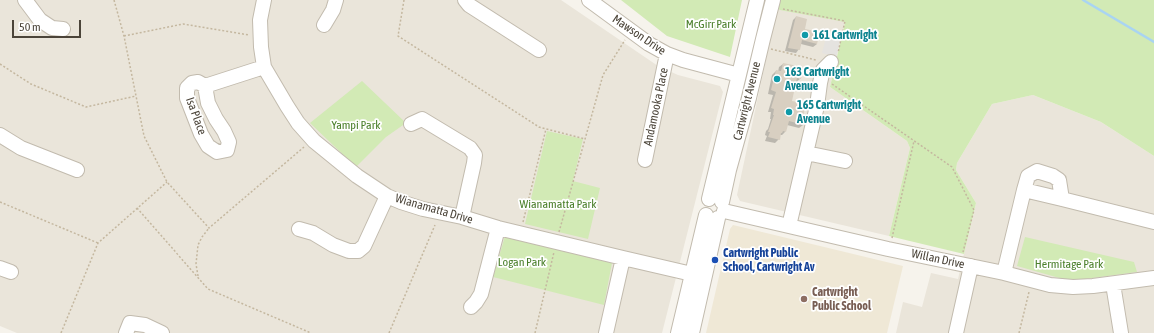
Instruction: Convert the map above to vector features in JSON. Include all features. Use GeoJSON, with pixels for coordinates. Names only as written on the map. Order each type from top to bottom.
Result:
{"type":"FeatureCollection","features":[{"type":"Feature","properties":{"kind":"street"},"geometry":{"type":"LineString","coordinates":[[25,0],[40,20],[52,28],[63,29]]}},
{"type":"Feature","properties":{"kind":"street","name":"Wianamatta Drive"},"geometry":{"type":"LineString","coordinates":[[264,0],[260,20],[264,67],[298,123],[313,139],[357,176],[387,196],[423,209],[462,217],[498,228],[692,274]]}},
{"type":"Feature","properties":{"kind":"street"},"geometry":{"type":"LineString","coordinates":[[324,26],[333,10],[336,0]]}},
{"type":"Feature","properties":{"kind":"street"},"geometry":{"type":"LineString","coordinates":[[465,0],[469,5],[539,50]]}},
{"type":"Feature","properties":{"kind":"street","name":"Mawson Drive"},"geometry":{"type":"LineString","coordinates":[[589,0],[650,44],[667,54],[683,60],[739,75]]}},
{"type":"Feature","properties":{"kind":"street","name":"Cartwright Avenue"},"geometry":{"type":"LineString","coordinates":[[692,333],[710,251],[739,75],[757,0]]}},
{"type":"Feature","properties":{"kind":"street","name":"Cartwright Avenue"},"geometry":{"type":"LineString","coordinates":[[678,333],[692,274],[729,170],[749,98],[764,53],[775,4]]}},
{"type":"Feature","properties":{"kind":"street"},"geometry":{"type":"LineString","coordinates":[[749,98],[739,75],[746,71],[764,53]]}},
{"type":"Feature","properties":{"kind":"street","name":"Andamooka Place"},"geometry":{"type":"LineString","coordinates":[[645,160],[667,54]]}},
{"type":"Feature","properties":{"kind":"street","name":"Isa Place"},"geometry":{"type":"LineString","coordinates":[[205,86],[264,67]]}},
{"type":"Feature","properties":{"kind":"street"},"geometry":{"type":"LineString","coordinates":[[789,226],[817,106],[820,83],[830,67]]}},
{"type":"Feature","properties":{"kind":"street"},"geometry":{"type":"LineString","coordinates":[[411,124],[422,119],[470,148],[475,155],[462,217]]}},
{"type":"Feature","properties":{"kind":"street"},"geometry":{"type":"LineString","coordinates":[[0,135],[21,148],[77,170]]}},
{"type":"Feature","properties":{"kind":"street"},"geometry":{"type":"LineString","coordinates":[[806,153],[845,161]]}},
{"type":"Feature","properties":{"kind":"street"},"geometry":{"type":"LineString","coordinates":[[1004,273],[1028,176],[1037,172],[1054,176],[1059,180],[1062,199]]}},
{"type":"Feature","properties":{"kind":"street"},"geometry":{"type":"LineString","coordinates":[[1024,190],[1154,222]]}},
{"type":"Feature","properties":{"kind":"street"},"geometry":{"type":"LineString","coordinates":[[299,229],[313,233],[333,245],[349,251],[358,251],[364,246],[387,196]]}},
{"type":"Feature","properties":{"kind":"street","name":"Willan Drive"},"geometry":{"type":"LineString","coordinates":[[716,209],[1004,273],[1050,285],[1073,287],[1114,284],[1154,278]]}},
{"type":"Feature","properties":{"kind":"street"},"geometry":{"type":"LineString","coordinates":[[471,307],[481,294],[498,228]]}},
{"type":"Feature","properties":{"kind":"street"},"geometry":{"type":"LineString","coordinates":[[692,274],[699,270],[706,255],[710,251]]}},
{"type":"Feature","properties":{"kind":"street"},"geometry":{"type":"LineString","coordinates":[[606,333],[623,258]]}},
{"type":"Feature","properties":{"kind":"street"},"geometry":{"type":"LineString","coordinates":[[956,333],[965,265]]}},
{"type":"Feature","properties":{"kind":"street"},"geometry":{"type":"LineString","coordinates":[[1114,284],[1121,333]]}},
{"type":"Feature","properties":{"kind":"street"},"geometry":{"type":"LineString","coordinates":[[126,333],[130,323],[145,326],[162,333]]}},
{"type":"Feature","properties":{"kind":"path"},"geometry":{"type":"LineString","coordinates":[[114,0],[124,36],[144,136],[167,182],[209,228]]}},
{"type":"Feature","properties":{"kind":"path"},"geometry":{"type":"LineString","coordinates":[[404,0],[398,36],[540,127],[585,139]]}},
{"type":"Feature","properties":{"kind":"path"},"geometry":{"type":"LineString","coordinates":[[775,4],[845,21],[830,67]]}},
{"type":"Feature","properties":{"kind":"path"},"geometry":{"type":"LineString","coordinates":[[124,36],[184,24],[261,37]]}},
{"type":"Feature","properties":{"kind":"path"},"geometry":{"type":"LineString","coordinates":[[558,235],[603,75],[632,30]]}},
{"type":"Feature","properties":{"kind":"path"},"geometry":{"type":"LineString","coordinates":[[764,53],[830,67],[914,141],[952,167],[974,210],[965,265]]}},
{"type":"Feature","properties":{"kind":"path"},"geometry":{"type":"LineString","coordinates":[[0,64],[31,84],[86,107],[136,96]]}},
{"type":"Feature","properties":{"kind":"path"},"geometry":{"type":"LineString","coordinates":[[521,233],[546,129]]}},
{"type":"Feature","properties":{"kind":"path"},"geometry":{"type":"LineString","coordinates":[[199,278],[196,264],[198,245],[209,228],[313,139]]}},
{"type":"Feature","properties":{"kind":"path"},"geometry":{"type":"LineString","coordinates":[[892,238],[914,141]]}},
{"type":"Feature","properties":{"kind":"path"},"geometry":{"type":"LineString","coordinates":[[61,333],[98,243],[167,182]]}},
{"type":"Feature","properties":{"kind":"path"},"geometry":{"type":"LineString","coordinates":[[0,202],[98,243]]}},
{"type":"Feature","properties":{"kind":"path"},"geometry":{"type":"LineString","coordinates":[[137,208],[208,289],[311,333]]}},
{"type":"Feature","properties":{"kind":"path"},"geometry":{"type":"LineString","coordinates":[[388,333],[435,225]]}},
{"type":"Feature","properties":{"kind":"path"},"geometry":{"type":"LineString","coordinates":[[535,333],[554,250]]}},
{"type":"Feature","properties":{"kind":"path"},"geometry":{"type":"LineString","coordinates":[[1019,333],[1031,280]]}},
{"type":"Feature","properties":{"kind":"shaded area"},"geometry":{"type":"Polygon","coordinates":[[[0,0],[561,0],[658,66],[678,75],[720,86],[723,92],[662,333],[17,333],[0,326],[0,0]]]}},
{"type":"Feature","properties":{"kind":"shaded area"},"geometry":{"type":"Polygon","coordinates":[[[777,8],[845,21],[830,87],[907,141],[910,148],[889,236],[740,201],[737,195],[777,8]]]}},
{"type":"Feature","properties":{"kind":"shaded area"},"geometry":{"type":"Polygon","coordinates":[[[835,29],[842,31],[835,63],[827,60],[829,55],[822,53],[827,33],[834,34],[835,29]]]}},
{"type":"Feature","properties":{"kind":"shaded area"},"geometry":{"type":"Polygon","coordinates":[[[1033,95],[1101,122],[1154,156],[1154,333],[896,333],[903,302],[922,307],[931,273],[958,279],[976,203],[956,170],[957,163],[992,104],[1033,95]]]}},
{"type":"Feature","properties":{"kind":"shaded area","name":"Cartwright Public School"},"geometry":{"type":"Polygon","coordinates":[[[733,225],[903,266],[887,333],[706,333],[730,229],[733,225]]]}},
{"type":"Feature","properties":{"kind":"green space","name":"McGirr Park"},"geometry":{"type":"Polygon","coordinates":[[[621,0],[742,0],[730,57],[667,36],[621,0]]]}},
{"type":"Feature","properties":{"kind":"green space"},"geometry":{"type":"Polygon","coordinates":[[[779,0],[1154,0],[1154,156],[1101,122],[1033,95],[992,104],[957,163],[956,170],[976,203],[964,254],[889,236],[910,148],[907,141],[830,87],[845,22],[780,10],[777,8],[779,0]]]}},
{"type":"Feature","properties":{"kind":"green space","name":"Yampi Park"},"geometry":{"type":"Polygon","coordinates":[[[362,81],[406,123],[386,137],[356,167],[310,123],[362,81]]]}},
{"type":"Feature","properties":{"kind":"green space","name":"Wianamatta Park"},"geometry":{"type":"Polygon","coordinates":[[[547,131],[583,139],[573,181],[600,188],[588,239],[525,224],[547,131]]]}},
{"type":"Feature","properties":{"kind":"green space","name":"Logan Park"},"geometry":{"type":"Polygon","coordinates":[[[505,236],[612,263],[604,305],[493,277],[505,236]]]}},
{"type":"Feature","properties":{"kind":"green space","name":"Hermitage Park"},"geometry":{"type":"Polygon","coordinates":[[[1025,237],[1134,262],[1137,272],[1070,281],[1017,266],[1025,237]]]}},
{"type":"Feature","properties":{"kind":"building","name":"161 Cartwright"},"geometry":{"type":"Polygon","coordinates":[[[796,16],[807,19],[805,29],[820,32],[817,44],[802,40],[800,50],[788,48],[796,16]]]}},
{"type":"Feature","properties":{"kind":"building"},"geometry":{"type":"Polygon","coordinates":[[[783,63],[803,67],[801,79],[797,78],[792,101],[806,104],[803,116],[806,117],[804,125],[789,121],[786,132],[783,131],[781,133],[780,140],[768,137],[770,132],[768,132],[774,115],[774,109],[771,108],[776,92],[771,90],[776,70],[781,71],[783,63]]]}},
{"type":"Feature","properties":{"kind":"waterway"},"geometry":{"type":"LineString","coordinates":[[1083,0],[1154,42]]}},
{"type":"Feature","properties":{"kind":"place","name":"161 Cartwright"},"geometry":{"type":"Point","coordinates":[805,35]}},
{"type":"Feature","properties":{"kind":"place","name":"163 Cartwright Avenue"},"geometry":{"type":"Point","coordinates":[777,79]}},
{"type":"Feature","properties":{"kind":"place","name":"165 Cartwright Avenue"},"geometry":{"type":"Point","coordinates":[789,112]}},
{"type":"Feature","properties":{"kind":"place","name":"Cartwright Public School, Cartwright Av"},"geometry":{"type":"Point","coordinates":[715,260]}},
{"type":"Feature","properties":{"kind":"place","name":"Cartwright Public School"},"geometry":{"type":"Point","coordinates":[804,299]}}]}
